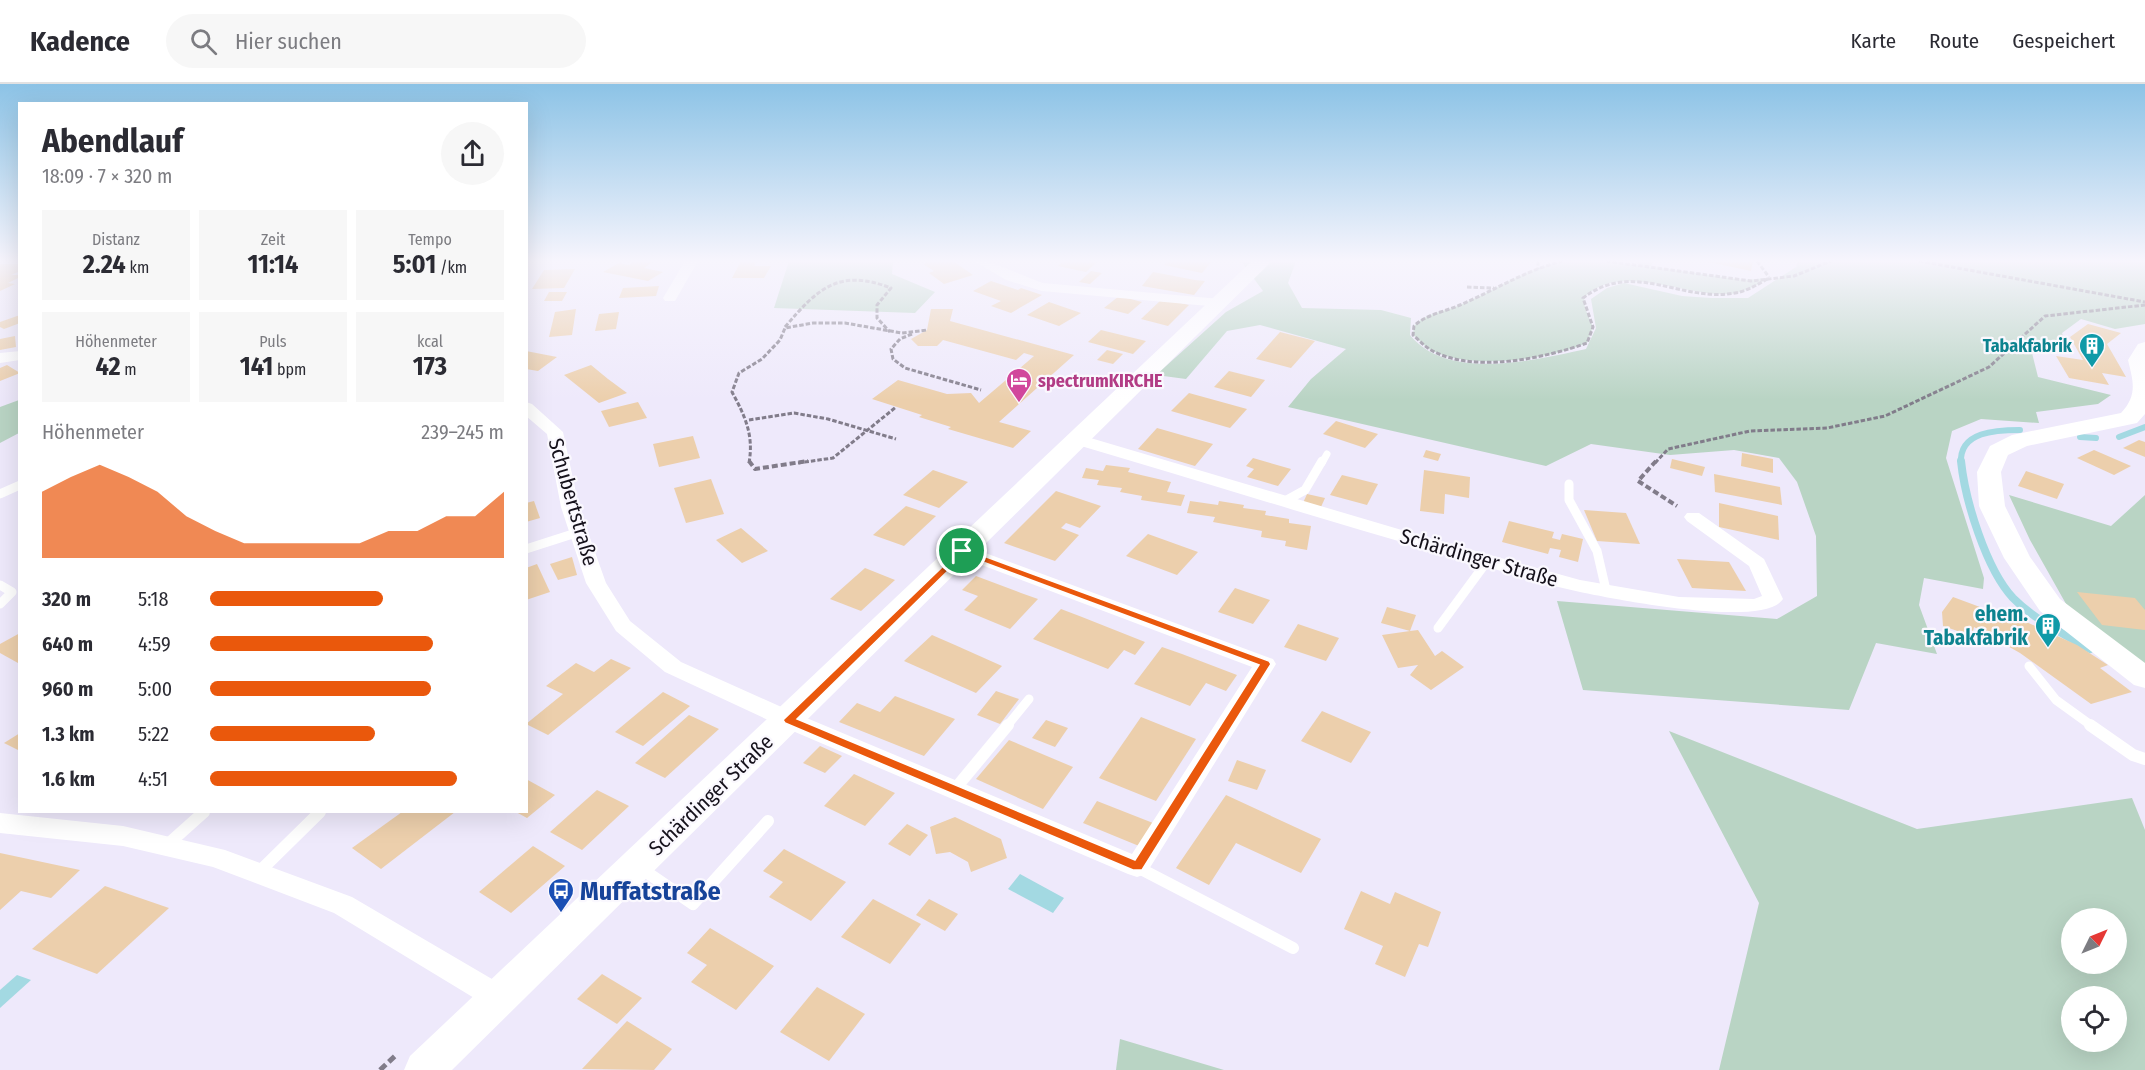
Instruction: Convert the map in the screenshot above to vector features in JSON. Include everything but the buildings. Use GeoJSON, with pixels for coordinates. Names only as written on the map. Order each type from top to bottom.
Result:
{"type":"FeatureCollection","features":[{"type":"Feature","properties":{"kind":"main road","name":"Schärdinger Straße"},"geometry":{"type":"LineString","coordinates":[[424,1070],[1216,307]]}},
{"type":"Feature","properties":{"kind":"main road"},"geometry":{"type":"LineString","coordinates":[[2145,348],[2138,360],[2144,382],[2142,404],[2129,418],[2020,440],[1998,451],[1989,472],[1992,506],[2017,558],[2050,605],[2145,678]]}},
{"type":"Feature","properties":{"kind":"street"},"geometry":{"type":"LineString","coordinates":[[0,358],[18,355]]}},
{"type":"Feature","properties":{"kind":"street","name":"Schubertstraße"},"geometry":{"type":"LineString","coordinates":[[528,408],[555,432],[570,507],[596,583],[623,626],[673,667],[789,720],[1137,867]]}},
{"type":"Feature","properties":{"kind":"street","name":"Schärdinger Straße"},"geometry":{"type":"LineString","coordinates":[[1077,439],[1579,586],[1678,603],[1756,606],[1773,599],[1757,563],[1694,517]]}},
{"type":"Feature","properties":{"kind":"street"},"geometry":{"type":"LineString","coordinates":[[962,551],[1265,664],[1137,867]]}},
{"type":"Feature","properties":{"kind":"street"},"geometry":{"type":"LineString","coordinates":[[0,823],[123,836],[216,857],[343,905],[499,998]]}},
{"type":"Feature","properties":{"kind":"lane"},"geometry":{"type":"LineString","coordinates":[[1285,501],[1305,490],[1327,454]]}},
{"type":"Feature","properties":{"kind":"lane"},"geometry":{"type":"LineString","coordinates":[[1569,484],[1569,500],[1597,551],[1606,590]]}},
{"type":"Feature","properties":{"kind":"lane"},"geometry":{"type":"LineString","coordinates":[[0,494],[18,486]]}},
{"type":"Feature","properties":{"kind":"lane"},"geometry":{"type":"LineString","coordinates":[[528,548],[579,532]]}},
{"type":"Feature","properties":{"kind":"lane"},"geometry":{"type":"LineString","coordinates":[[1438,628],[1488,560]]}},
{"type":"Feature","properties":{"kind":"lane"},"geometry":{"type":"LineString","coordinates":[[0,585],[12,592],[0,604]]}},
{"type":"Feature","properties":{"kind":"lane"},"geometry":{"type":"LineString","coordinates":[[2029,666],[2056,700],[2133,755],[2145,759]]}},
{"type":"Feature","properties":{"kind":"lane"},"geometry":{"type":"LineString","coordinates":[[955,789],[1029,699]]}},
{"type":"Feature","properties":{"kind":"lane"},"geometry":{"type":"LineString","coordinates":[[166,846],[203,813]]}},
{"type":"Feature","properties":{"kind":"lane"},"geometry":{"type":"LineString","coordinates":[[258,873],[319,813]]}},
{"type":"Feature","properties":{"kind":"lane"},"geometry":{"type":"LineString","coordinates":[[638,866],[693,904],[768,821]]}},
{"type":"Feature","properties":{"kind":"lane"},"geometry":{"type":"LineString","coordinates":[[1137,867],[1293,948]]}},
{"type":"Feature","properties":{"kind":"path"},"geometry":{"type":"LineString","coordinates":[[802,307],[785,328],[780,340],[762,359],[739,374],[732,392],[748,420],[753,447],[749,463],[755,470],[833,458],[896,407]]}},
{"type":"Feature","properties":{"kind":"path"},"geometry":{"type":"LineString","coordinates":[[877,307],[877,318],[890,332]]}},
{"type":"Feature","properties":{"kind":"path"},"geometry":{"type":"LineString","coordinates":[[1456,307],[1421,318],[1414,326],[1413,335],[1436,352],[1476,362],[1564,352],[1587,343],[1593,327],[1586,307]]}},
{"type":"Feature","properties":{"kind":"path"},"geometry":{"type":"LineString","coordinates":[[1694,517],[1638,481],[1668,449],[1750,431],[1827,428],[1885,416],[1989,367],[2045,316],[2120,307]]}},
{"type":"Feature","properties":{"kind":"path"},"geometry":{"type":"LineString","coordinates":[[785,328],[813,323],[845,323],[890,332],[927,330]]}},
{"type":"Feature","properties":{"kind":"path"},"geometry":{"type":"LineString","coordinates":[[915,332],[900,339],[891,349],[893,359],[906,368],[981,390]]}},
{"type":"Feature","properties":{"kind":"path"},"geometry":{"type":"LineString","coordinates":[[748,420],[794,414],[828,419],[896,439]]}},
{"type":"Feature","properties":{"kind":"green space"},"geometry":{"type":"Polygon","coordinates":[[[774,307],[921,307],[915,313],[774,307]]]}},
{"type":"Feature","properties":{"kind":"green space"},"geometry":{"type":"Polygon","coordinates":[[[1235,307],[1381,310],[1411,318],[1410,335],[1426,350],[1446,359],[1493,364],[1518,362],[1586,349],[1596,328],[1592,307],[2145,307],[2145,324],[2115,329],[2081,319],[2062,333],[2066,346],[2029,341],[2038,377],[2111,395],[2098,404],[2036,412],[2039,423],[1981,419],[1952,431],[1946,458],[1984,578],[1983,589],[1924,578],[1919,605],[1937,654],[1876,643],[1849,710],[1583,690],[1557,601],[1777,619],[1817,596],[1816,536],[1797,482],[1779,458],[1734,450],[1670,455],[1591,444],[1546,466],[1288,407],[1311,379],[1346,349],[1260,325],[1227,331],[1186,379],[1156,375],[1226,312],[1235,307]]]}},
{"type":"Feature","properties":{"kind":"green space"},"geometry":{"type":"Polygon","coordinates":[[[1454,307],[1585,307],[1593,327],[1587,343],[1571,349],[1532,358],[1470,360],[1432,351],[1413,335],[1414,326],[1435,313],[1454,307]]]}},
{"type":"Feature","properties":{"kind":"green space"},"geometry":{"type":"Polygon","coordinates":[[[18,400],[18,434],[0,443],[0,407],[18,400]]]}},
{"type":"Feature","properties":{"kind":"green space"},"geometry":{"type":"Polygon","coordinates":[[[2009,495],[2111,526],[2145,495],[2145,672],[2070,611],[2030,540],[2009,495]]]}},
{"type":"Feature","properties":{"kind":"green space"},"geometry":{"type":"Polygon","coordinates":[[[1669,731],[1917,829],[2132,798],[2145,830],[2145,1070],[1719,1070],[1759,903],[1669,731]]]}},
{"type":"Feature","properties":{"kind":"green space"},"geometry":{"type":"Polygon","coordinates":[[[1120,1039],[1224,1070],[1116,1070],[1120,1039]]]}},
{"type":"Feature","properties":{"kind":"water"},"geometry":{"type":"Polygon","coordinates":[[[1020,874],[1064,898],[1053,913],[1008,889],[1020,874]]]}},
{"type":"Feature","properties":{"kind":"water"},"geometry":{"type":"Polygon","coordinates":[[[17,975],[31,980],[0,1008],[0,990],[17,975]]]}},
{"type":"Feature","properties":{"kind":"waterway"},"geometry":{"type":"LineString","coordinates":[[2119,437],[2145,427]]}},
{"type":"Feature","properties":{"kind":"waterway"},"geometry":{"type":"LineString","coordinates":[[1961,462],[1962,452],[1973,438],[1991,432],[2020,430]]}},
{"type":"Feature","properties":{"kind":"waterway"},"geometry":{"type":"LineString","coordinates":[[2080,437],[2096,438]]}},
{"type":"Feature","properties":{"kind":"waterway"},"geometry":{"type":"LineString","coordinates":[[1961,462],[1967,495],[1978,533],[2003,585],[2013,598],[2031,613],[2090,649]]}},
{"type":"Feature","properties":{"kind":"place","name":"Tabakfabrik"},"geometry":{"type":"Point","coordinates":[2092,369]}},
{"type":"Feature","properties":{"kind":"place","name":"spectrumKIRCHE"},"geometry":{"type":"Point","coordinates":[1019,404]}},
{"type":"Feature","properties":{"kind":"place","name":"ehem. Tabakfabrik"},"geometry":{"type":"Point","coordinates":[2048,649]}},
{"type":"Feature","properties":{"kind":"place","name":"Muffatstraße"},"geometry":{"type":"Point","coordinates":[561,914]}},
{"type":"Feature","properties":{"kind":"route"},"geometry":{"type":"LineString","coordinates":[[962,551],[1265,664],[1137,867],[789,720],[962,551]]}}]}
